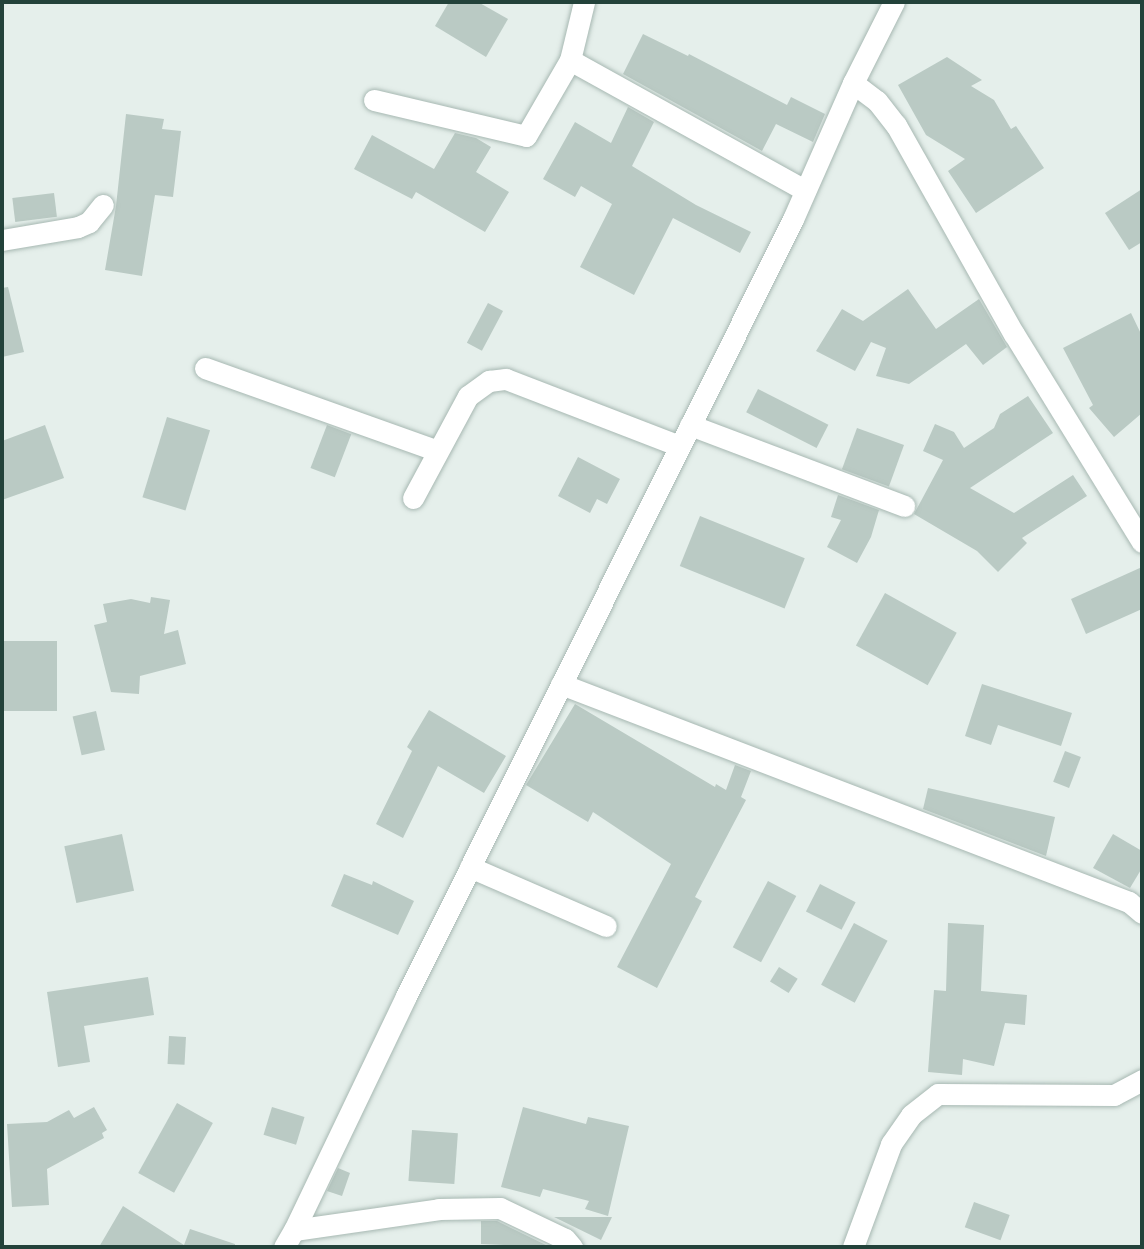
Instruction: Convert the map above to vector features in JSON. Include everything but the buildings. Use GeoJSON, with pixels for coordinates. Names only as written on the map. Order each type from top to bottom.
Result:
{"type":"FeatureCollection","features":[{"type":"Feature","properties":{"kind":"street"},"geometry":{"type":"LineString","coordinates":[[374,100],[526,136],[570,60],[584,2]]}},
{"type":"Feature","properties":{"kind":"street"},"geometry":{"type":"LineString","coordinates":[[289,1239],[470,867],[691,425],[894,2]]}},
{"type":"Feature","properties":{"kind":"street"},"geometry":{"type":"LineString","coordinates":[[570,60],[805,190]]}},
{"type":"Feature","properties":{"kind":"street"},"geometry":{"type":"LineString","coordinates":[[853,83],[877,101],[896,125],[1014,334],[1142,542]]}},
{"type":"Feature","properties":{"kind":"street"},"geometry":{"type":"LineString","coordinates":[[2,240],[78,227],[89,222],[103,205]]}},
{"type":"Feature","properties":{"kind":"street"},"geometry":{"type":"LineString","coordinates":[[205,368],[438,451]]}},
{"type":"Feature","properties":{"kind":"street"},"geometry":{"type":"LineString","coordinates":[[413,498],[468,396],[489,381],[506,379],[680,446]]}},
{"type":"Feature","properties":{"kind":"street"},"geometry":{"type":"LineString","coordinates":[[691,425],[904,506]]}},
{"type":"Feature","properties":{"kind":"street"},"geometry":{"type":"LineString","coordinates":[[561,684],[1129,902],[1142,913]]}},
{"type":"Feature","properties":{"kind":"street"},"geometry":{"type":"LineString","coordinates":[[470,867],[606,926]]}},
{"type":"Feature","properties":{"kind":"street"},"geometry":{"type":"LineString","coordinates":[[853,1247],[891,1144],[911,1115],[938,1094],[1114,1095],[1142,1080]]}},
{"type":"Feature","properties":{"kind":"street"},"geometry":{"type":"LineString","coordinates":[[289,1239],[439,1209],[500,1208],[565,1239],[572,1247]]}}]}
